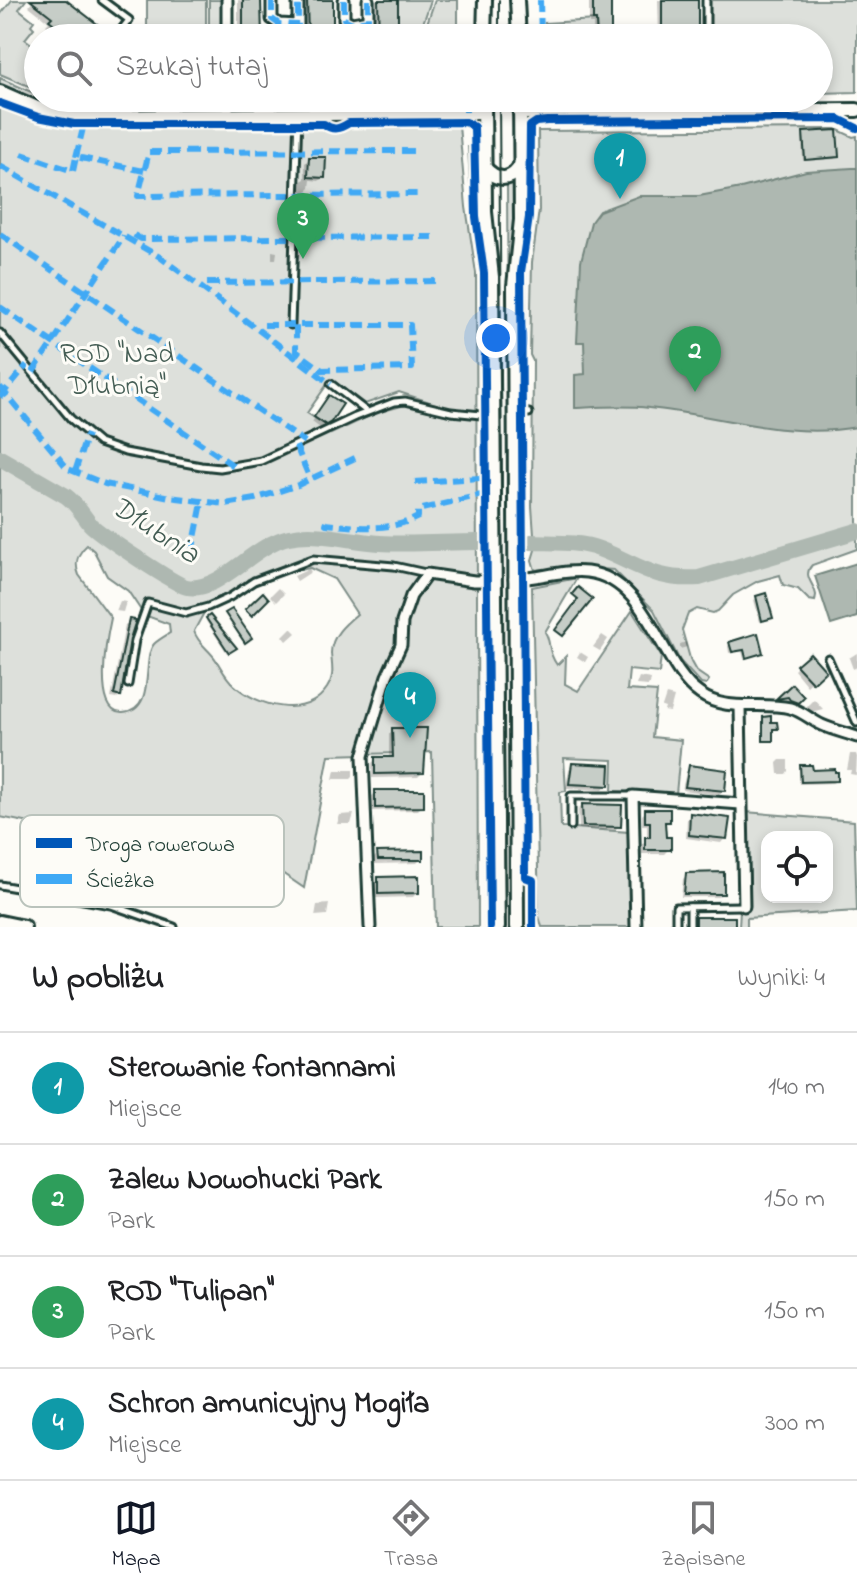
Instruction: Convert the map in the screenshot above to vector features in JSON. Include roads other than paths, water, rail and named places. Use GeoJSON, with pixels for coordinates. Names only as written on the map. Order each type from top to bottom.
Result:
{"type":"FeatureCollection","features":[{"type":"Feature","properties":{"kind":"street"},"geometry":{"type":"LineString","coordinates":[[227,0],[227,24]]}},
{"type":"Feature","properties":{"kind":"street"},"geometry":{"type":"LineString","coordinates":[[272,0],[272,19],[280,24]]}},
{"type":"Feature","properties":{"kind":"street"},"geometry":{"type":"LineString","coordinates":[[298,0],[298,24]]}},
{"type":"Feature","properties":{"kind":"street"},"geometry":{"type":"LineString","coordinates":[[344,0],[344,19],[352,23],[368,20],[368,0]]}},
{"type":"Feature","properties":{"kind":"street"},"geometry":{"type":"LineString","coordinates":[[484,24],[485,0]]}},
{"type":"Feature","properties":{"kind":"street"},"geometry":{"type":"LineString","coordinates":[[517,0],[518,24]]}},
{"type":"Feature","properties":{"kind":"street"},"geometry":{"type":"LineString","coordinates":[[0,92],[24,102]]}},
{"type":"Feature","properties":{"kind":"street"},"geometry":{"type":"LineString","coordinates":[[833,108],[857,110]]}},
{"type":"Feature","properties":{"kind":"street"},"geometry":{"type":"LineString","coordinates":[[58,112],[78,116],[484,112],[485,212],[492,277],[498,927]]}},
{"type":"Feature","properties":{"kind":"street"},"geometry":{"type":"LineString","coordinates":[[517,927],[514,264],[521,220],[520,113],[720,112]]}},
{"type":"Feature","properties":{"kind":"street"},"geometry":{"type":"LineString","coordinates":[[484,167],[493,176],[505,179],[514,174],[521,164]]}},
{"type":"Feature","properties":{"kind":"street"},"geometry":{"type":"LineString","coordinates":[[514,579],[573,571],[589,572],[610,579],[630,596],[650,620],[687,682],[711,700],[740,707],[786,707],[824,726],[857,737]]}},
{"type":"Feature","properties":{"kind":"street"},"geometry":{"type":"LineString","coordinates":[[370,927],[363,756],[376,708],[401,645],[402,622],[411,596],[427,574],[495,581]]}},
{"type":"Feature","properties":{"kind":"street"},"geometry":{"type":"LineString","coordinates":[[740,707],[744,906]]}},
{"type":"Feature","properties":{"kind":"street"},"geometry":{"type":"LineString","coordinates":[[636,927],[633,796],[741,804]]}},
{"type":"Feature","properties":{"kind":"street"},"geometry":{"type":"LineString","coordinates":[[0,922],[24,927]]}},
{"type":"Feature","properties":{"kind":"lane"},"geometry":{"type":"LineString","coordinates":[[102,0],[129,20],[126,24]]}},
{"type":"Feature","properties":{"kind":"lane"},"geometry":{"type":"LineString","coordinates":[[706,0],[706,24]]}},
{"type":"Feature","properties":{"kind":"lane"},"geometry":{"type":"LineString","coordinates":[[291,325],[298,114]]}},
{"type":"Feature","properties":{"kind":"lane"},"geometry":{"type":"LineString","coordinates":[[0,333],[61,408],[99,443],[125,452],[201,466],[220,468],[243,465],[279,454],[394,402],[405,401],[451,412],[493,416]]}},
{"type":"Feature","properties":{"kind":"lane"},"geometry":{"type":"LineString","coordinates":[[331,384],[367,412]]}},
{"type":"Feature","properties":{"kind":"lane"},"geometry":{"type":"LineString","coordinates":[[515,411],[529,413]]}},
{"type":"Feature","properties":{"kind":"lane"},"geometry":{"type":"LineString","coordinates":[[128,684],[135,640],[148,603],[186,613],[208,607],[254,581],[313,559],[394,566],[427,574]]}},
{"type":"Feature","properties":{"kind":"lane"},"geometry":{"type":"LineString","coordinates":[[828,658],[857,723]]}},
{"type":"Feature","properties":{"kind":"lane"},"geometry":{"type":"LineString","coordinates":[[571,826],[571,796],[633,796]]}},
{"type":"Feature","properties":{"kind":"lane"},"geometry":{"type":"LineString","coordinates":[[0,885],[20,889]]}},
{"type":"Feature","properties":{"kind":"lane"},"geometry":{"type":"LineString","coordinates":[[676,927],[676,907],[744,906]]}},
{"type":"Feature","properties":{"kind":"lane"},"geometry":{"type":"LineString","coordinates":[[117,907],[174,927]]}},
{"type":"Feature","properties":{"kind":"lane"},"geometry":{"type":"LineString","coordinates":[[690,907],[690,927]]}},
{"type":"Feature","properties":{"kind":"waterway","name":"Dłubnia"},"geometry":{"type":"LineString","coordinates":[[0,458],[66,496],[96,529],[154,569],[187,587],[212,583],[262,549],[300,535],[392,544],[478,542]]}},
{"type":"Feature","properties":{"kind":"waterway","name":"Dłubnia"},"geometry":{"type":"LineString","coordinates":[[531,542],[583,545],[658,574],[699,578],[857,531]]}},
{"type":"Feature","properties":{"kind":"tram line"},"geometry":{"type":"LineString","coordinates":[[499,0],[499,24]]}},
{"type":"Feature","properties":{"kind":"tram line"},"geometry":{"type":"LineString","coordinates":[[499,112],[505,927]]}},
{"type":"Feature","properties":{"kind":"place","name":"Sterowanie fontannami"},"geometry":{"type":"Point","coordinates":[620,199]}},
{"type":"Feature","properties":{"kind":"place","name":"ROD \"Tulipan\""},"geometry":{"type":"Point","coordinates":[303,259]}},
{"type":"Feature","properties":{"kind":"place","name":"Zalew Nowohucki Park"},"geometry":{"type":"Point","coordinates":[695,392]}},
{"type":"Feature","properties":{"kind":"place","name":"Schron amunicyjny Mogiła"},"geometry":{"type":"Point","coordinates":[410,738]}},
{"type":"Feature","properties":{"kind":"park label","name":"ROD \"Nad Dłubnią\""},"geometry":{"type":"Point","coordinates":[117,368]}}]}
